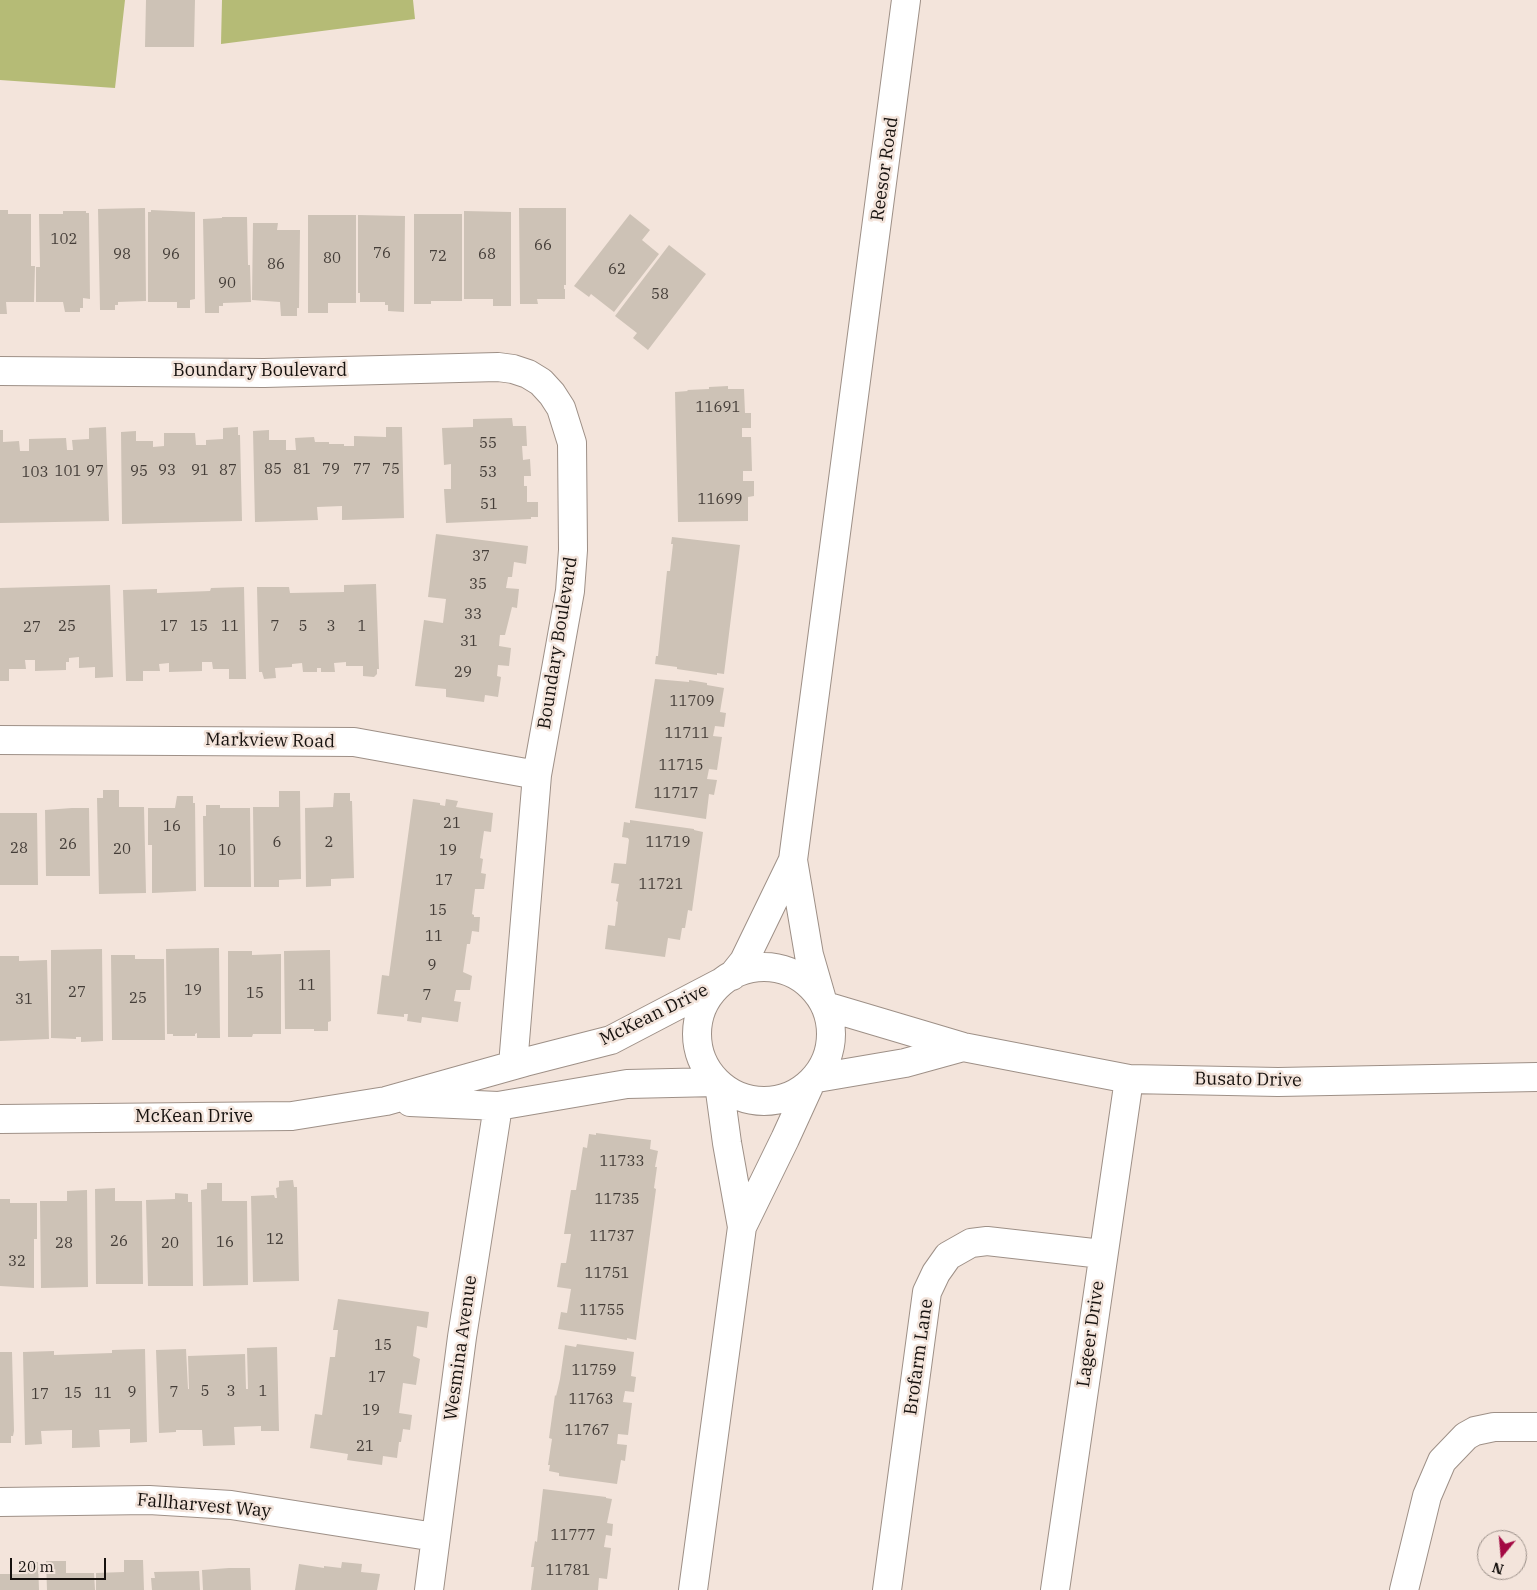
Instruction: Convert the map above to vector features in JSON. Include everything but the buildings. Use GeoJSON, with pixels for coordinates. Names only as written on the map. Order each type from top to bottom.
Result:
{"type":"FeatureCollection","features":[{"type":"Feature","properties":{"kind":"street","name":"Reesor Road"},"geometry":{"type":"LineString","coordinates":[[793,860],[906,0]]}},
{"type":"Feature","properties":{"kind":"street","name":"Boundary Boulevard"},"geometry":{"type":"LineString","coordinates":[[0,371],[264,373],[498,367],[514,369],[528,374],[541,382],[552,394],[561,408],[572,443],[573,550],[570,591],[537,775],[513,1065]]}},
{"type":"Feature","properties":{"kind":"street","name":"Markview Road"},"geometry":{"type":"LineString","coordinates":[[0,740],[354,742],[537,775]]}},
{"type":"Feature","properties":{"kind":"street"},"geometry":{"type":"LineString","coordinates":[[793,860],[744,961],[706,1000],[698,1021],[697,1043],[704,1065],[718,1083],[736,1095],[757,1101],[779,1100],[800,1092],[814,1080]]}},
{"type":"Feature","properties":{"kind":"street"},"geometry":{"type":"LineString","coordinates":[[793,860],[809,955],[823,1003]]}},
{"type":"Feature","properties":{"kind":"street"},"geometry":{"type":"LineString","coordinates":[[726,980],[739,972],[761,967],[783,969],[803,979],[819,994],[829,1014],[832,1036],[828,1058],[814,1080],[742,1227]]}},
{"type":"Feature","properties":{"kind":"street","name":"McKean Drive"},"geometry":{"type":"LineString","coordinates":[[0,1119],[292,1116],[386,1101],[513,1065],[611,1040],[726,980]]}},
{"type":"Feature","properties":{"kind":"street","name":"Busato Drive"},"geometry":{"type":"LineString","coordinates":[[823,1003],[963,1047],[1129,1079],[1278,1082],[1537,1077]]}},
{"type":"Feature","properties":{"kind":"street","name":"Busato Drive"},"geometry":{"type":"LineString","coordinates":[[814,1080],[905,1063],[963,1047]]}},
{"type":"Feature","properties":{"kind":"street","name":"Lageer Drive"},"geometry":{"type":"LineString","coordinates":[[1055,1590],[1102,1254],[1129,1079]]}},
{"type":"Feature","properties":{"kind":"street"},"geometry":{"type":"LineString","coordinates":[[693,1590],[742,1227],[718,1083]]}},
{"type":"Feature","properties":{"kind":"street","name":"McKean Drive"},"geometry":{"type":"LineString","coordinates":[[386,1101],[498,1106],[627,1084],[718,1083]]}},
{"type":"Feature","properties":{"kind":"street","name":"Wesmina Avenue"},"geometry":{"type":"LineString","coordinates":[[429,1590],[462,1337],[498,1106]]}},
{"type":"Feature","properties":{"kind":"street","name":"Brofarm Lane"},"geometry":{"type":"LineString","coordinates":[[887,1590],[927,1292],[936,1272],[948,1256],[971,1243],[987,1241],[1102,1254]]}},
{"type":"Feature","properties":{"kind":"street"},"geometry":{"type":"LineString","coordinates":[[1404,1590],[1427,1496],[1442,1460],[1466,1436],[1475,1431],[1494,1426],[1537,1427]]}},
{"type":"Feature","properties":{"kind":"street","name":"Fallharvest Way"},"geometry":{"type":"LineString","coordinates":[[0,1502],[149,1500],[231,1505],[435,1537]]}},
{"type":"Feature","properties":{"kind":"green space"},"geometry":{"type":"Polygon","coordinates":[[[0,0],[125,0],[115,88],[0,80],[0,0]]]}},
{"type":"Feature","properties":{"kind":"green space"},"geometry":{"type":"Polygon","coordinates":[[[222,0],[413,0],[415,19],[221,44],[222,0]]]}}]}
